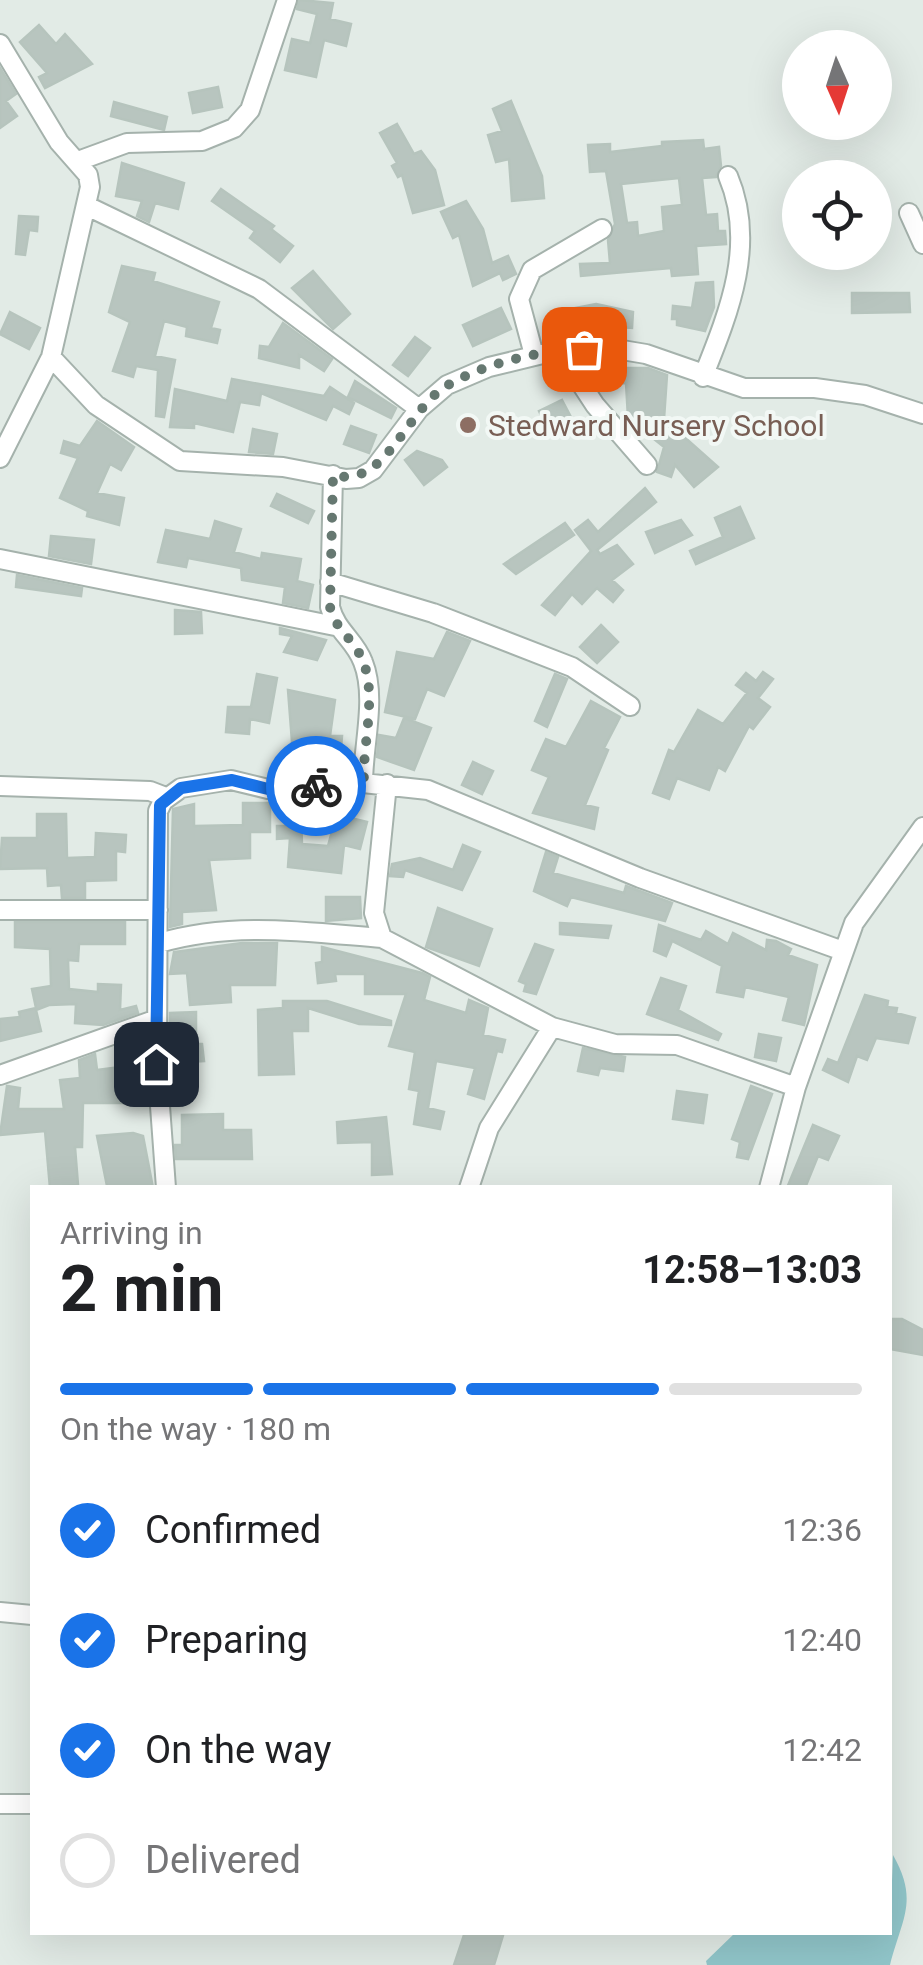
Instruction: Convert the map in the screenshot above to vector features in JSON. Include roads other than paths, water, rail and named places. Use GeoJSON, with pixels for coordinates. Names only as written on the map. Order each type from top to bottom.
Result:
{"type":"FeatureCollection","features":[{"type":"Feature","properties":{"kind":"street"},"geometry":{"type":"LineString","coordinates":[[78,160],[127,143],[202,141],[234,128],[250,110],[262,82],[287,0]]}},
{"type":"Feature","properties":{"kind":"street"},"geometry":{"type":"LineString","coordinates":[[0,44],[59,142],[88,174],[87,206],[51,357],[0,458]]}},
{"type":"Feature","properties":{"kind":"street"},"geometry":{"type":"LineString","coordinates":[[703,377],[724,322],[740,254],[742,215],[728,176]]}},
{"type":"Feature","properties":{"kind":"street"},"geometry":{"type":"LineString","coordinates":[[87,206],[259,288],[418,409]]}},
{"type":"Feature","properties":{"kind":"street"},"geometry":{"type":"LineString","coordinates":[[910,213],[923,244]]}},
{"type":"Feature","properties":{"kind":"street"},"geometry":{"type":"LineString","coordinates":[[534,355],[520,299],[532,270],[602,230]]}},
{"type":"Feature","properties":{"kind":"street"},"geometry":{"type":"LineString","coordinates":[[51,357],[96,406],[180,461],[359,478],[373,470],[418,409],[447,386],[489,367],[559,350],[610,348],[646,354],[703,377],[744,388],[814,388],[865,395],[923,414]]}},
{"type":"Feature","properties":{"kind":"street"},"geometry":{"type":"LineString","coordinates":[[559,350],[595,405],[647,465]]}},
{"type":"Feature","properties":{"kind":"street"},"geometry":{"type":"LineString","coordinates":[[333,475],[330,582],[334,626],[363,660],[367,677],[364,783]]}},
{"type":"Feature","properties":{"kind":"street"},"geometry":{"type":"LineString","coordinates":[[0,558],[334,626]]}},
{"type":"Feature","properties":{"kind":"street"},"geometry":{"type":"LineString","coordinates":[[330,582],[433,613],[572,667],[630,706]]}},
{"type":"Feature","properties":{"kind":"street"},"geometry":{"type":"LineString","coordinates":[[166,1185],[158,1018],[158,812],[163,801],[181,788],[232,780],[268,789],[364,783],[446,796],[640,878],[843,951]]}},
{"type":"Feature","properties":{"kind":"street"},"geometry":{"type":"LineString","coordinates":[[382,938],[374,913],[387,784]]}},
{"type":"Feature","properties":{"kind":"street"},"geometry":{"type":"LineString","coordinates":[[0,786],[150,792],[163,796],[163,801]]}},
{"type":"Feature","properties":{"kind":"street"},"geometry":{"type":"LineString","coordinates":[[769,1185],[796,1087],[843,951],[878,883],[923,826]]}},
{"type":"Feature","properties":{"kind":"street"},"geometry":{"type":"LineString","coordinates":[[0,910],[158,910]]}},
{"type":"Feature","properties":{"kind":"street"},"geometry":{"type":"LineString","coordinates":[[159,943],[189,934],[246,928],[382,938],[552,1027],[615,1044],[677,1045],[796,1087]]}},
{"type":"Feature","properties":{"kind":"street"},"geometry":{"type":"LineString","coordinates":[[0,1075],[158,1018]]}},
{"type":"Feature","properties":{"kind":"street"},"geometry":{"type":"LineString","coordinates":[[469,1185],[489,1128],[552,1027]]}},
{"type":"Feature","properties":{"kind":"street"},"geometry":{"type":"LineString","coordinates":[[0,1612],[30,1615]]}},
{"type":"Feature","properties":{"kind":"street"},"geometry":{"type":"LineString","coordinates":[[0,1804],[30,1804]]}},
{"type":"Feature","properties":{"kind":"water"},"geometry":{"type":"Polygon","coordinates":[[[893,1855],[907,1898],[890,1965],[707,1965],[706,1961],[733,1935],[892,1935],[893,1855]]]}},
{"type":"Feature","properties":{"kind":"place","name":"Stedward Nursery School"},"geometry":{"type":"Point","coordinates":[468,425]}}]}
